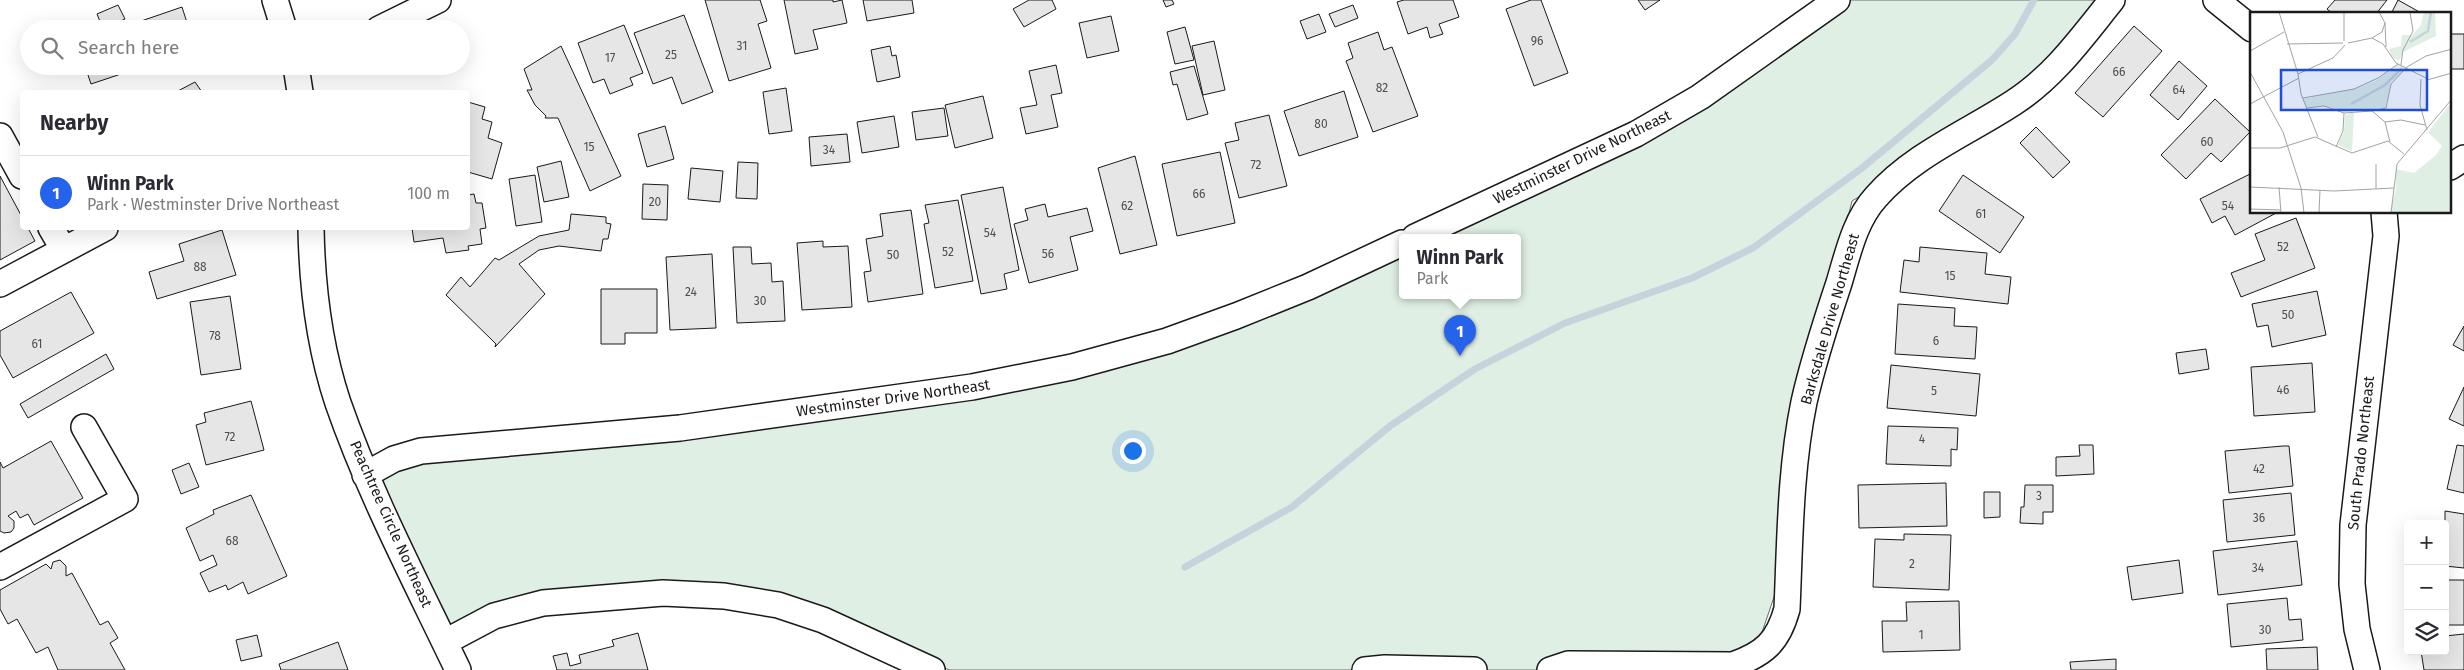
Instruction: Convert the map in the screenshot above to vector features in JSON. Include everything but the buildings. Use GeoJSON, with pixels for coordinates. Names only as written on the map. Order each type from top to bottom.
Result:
{"type":"FeatureCollection","features":[{"type":"Feature","properties":{"kind":"street"},"geometry":{"type":"LineString","coordinates":[[275,0],[281,20]]}},
{"type":"Feature","properties":{"kind":"street"},"geometry":{"type":"LineString","coordinates":[[397,20],[438,0]]}},
{"type":"Feature","properties":{"kind":"street","name":"Westminster Drive Northeast"},"geometry":{"type":"LineString","coordinates":[[1421,234],[1636,134],[1700,97],[1823,8],[1837,0]]}},
{"type":"Feature","properties":{"kind":"street","name":"Barksdale Drive Northeast"},"geometry":{"type":"LineString","coordinates":[[1550,670],[1568,664],[1733,665],[1756,657],[1773,641],[1782,626],[1786,610],[1793,481],[1804,404],[1819,345],[1858,223],[1876,197],[1913,164],[1940,145],[2014,102],[2058,66],[2112,0]]}},
{"type":"Feature","properties":{"kind":"street"},"geometry":{"type":"LineString","coordinates":[[2216,0],[2250,27]]}},
{"type":"Feature","properties":{"kind":"street"},"geometry":{"type":"LineString","coordinates":[[297,75],[300,90]]}},
{"type":"Feature","properties":{"kind":"street"},"geometry":{"type":"LineString","coordinates":[[0,136],[20,172]]}},
{"type":"Feature","properties":{"kind":"street"},"geometry":{"type":"LineString","coordinates":[[2452,166],[2464,158]]}},
{"type":"Feature","properties":{"kind":"street"},"geometry":{"type":"LineString","coordinates":[[2385,224],[2401,214]]}},
{"type":"Feature","properties":{"kind":"street","name":"South Prado Northeast"},"geometry":{"type":"LineString","coordinates":[[2367,670],[2357,629],[2352,584],[2353,525],[2385,224]]}},
{"type":"Feature","properties":{"kind":"street"},"geometry":{"type":"LineString","coordinates":[[53,230],[64,250]]}},
{"type":"Feature","properties":{"kind":"street"},"geometry":{"type":"LineString","coordinates":[[0,284],[101,230]]}},
{"type":"Feature","properties":{"kind":"street","name":"Peachtree Circle Northeast"},"geometry":{"type":"LineString","coordinates":[[311,230],[319,323],[338,401],[365,475],[458,670]]}},
{"type":"Feature","properties":{"kind":"street","name":"Westminster Drive Northeast"},"geometry":{"type":"LineString","coordinates":[[365,475],[394,459],[421,451],[689,426],[972,388],[1072,367],[1166,340],[1236,316],[1308,287],[1399,244]]}},
{"type":"Feature","properties":{"kind":"street"},"geometry":{"type":"LineString","coordinates":[[0,567],[125,499],[84,427]]}},
{"type":"Feature","properties":{"kind":"street"},"geometry":{"type":"LineString","coordinates":[[445,642],[494,616],[544,603],[663,593],[724,596],[778,605],[824,620],[932,670]]}},
{"type":"Feature","properties":{"kind":"street"},"geometry":{"type":"LineString","coordinates":[[1365,670],[1385,668],[1474,670]]}},
{"type":"Feature","properties":{"kind":"green space"},"geometry":{"type":"Polygon","coordinates":[[[1839,0],[2106,0],[2053,81],[1852,201],[1802,403],[1785,565],[1759,641],[1692,667],[1554,670],[950,670],[735,600],[582,609],[431,635],[369,480],[421,457],[1039,380],[1399,247],[1399,299],[1521,299],[1521,234],[1432,234],[1580,175],[1799,30],[1839,0]]]}},
{"type":"Feature","properties":{"kind":"waterway"},"geometry":{"type":"LineString","coordinates":[[1185,567],[1292,507],[1390,426],[1475,369],[1565,323],[1692,278],[1753,248],[1862,168],[1992,60],[2015,34],[2034,0]]}},
{"type":"Feature","properties":{"kind":"place","name":"Winn Park"},"geometry":{"type":"Point","coordinates":[1460,356]}}]}
